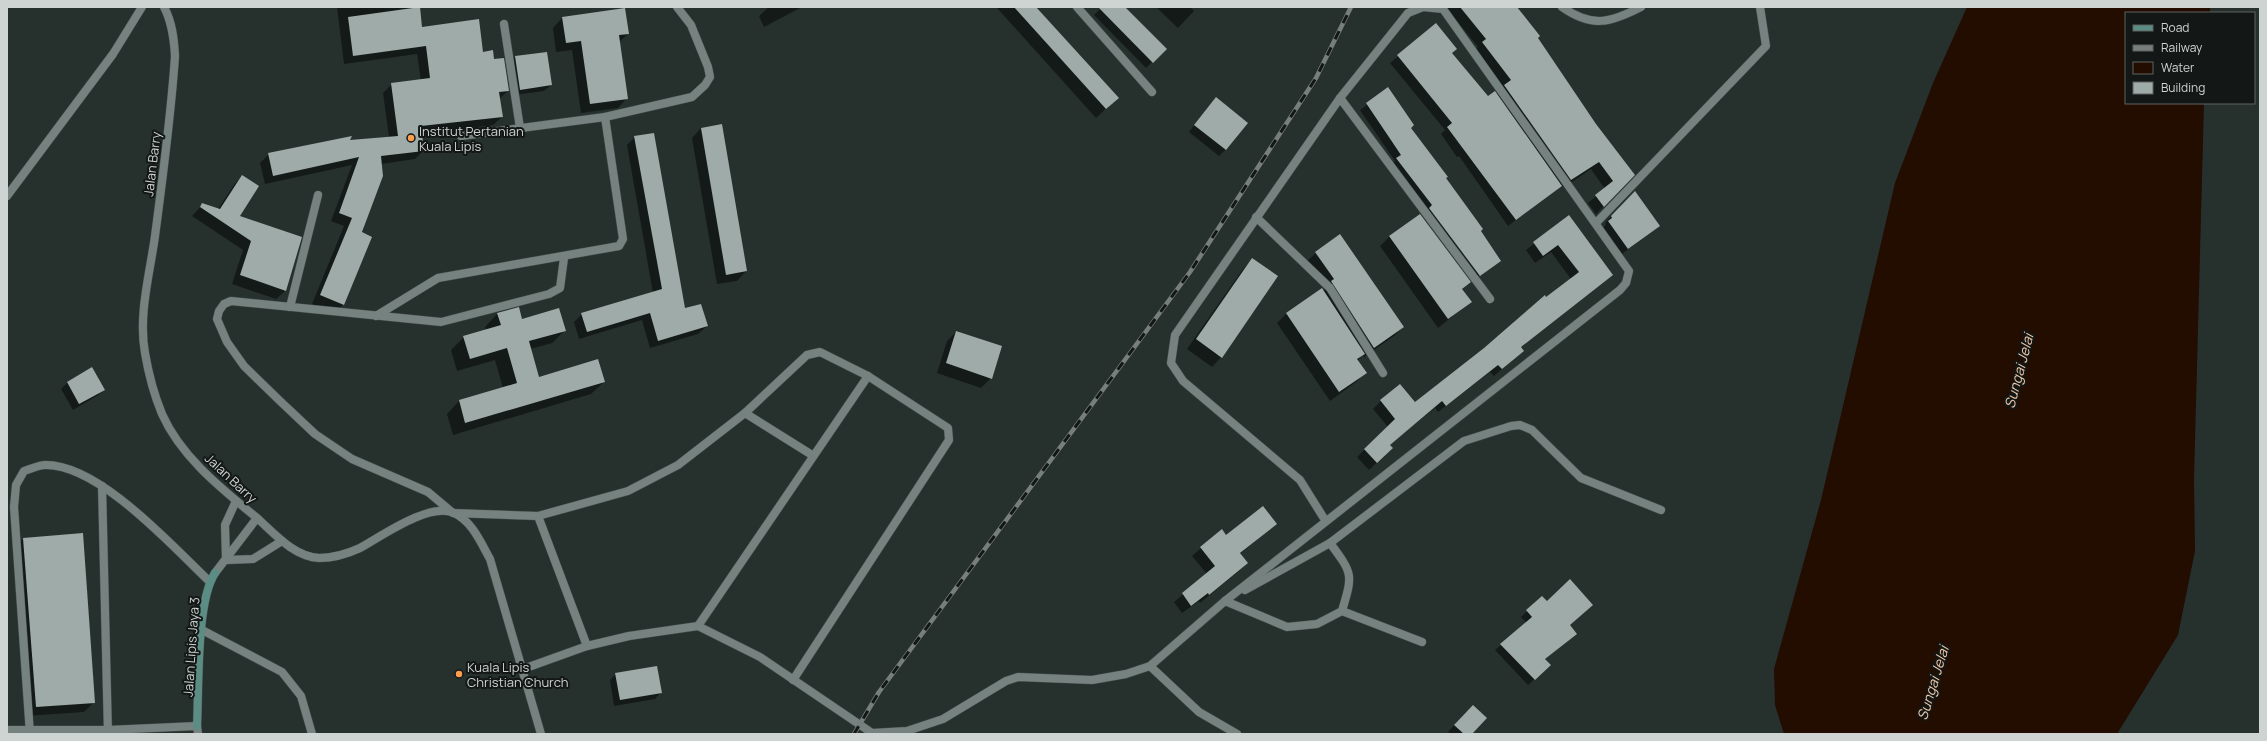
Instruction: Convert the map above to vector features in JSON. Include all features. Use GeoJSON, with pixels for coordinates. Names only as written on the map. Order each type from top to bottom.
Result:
{"type":"FeatureCollection","features":[{"type":"Feature","properties":{"kind":"street"},"geometry":{"type":"LineString","coordinates":[[7,196],[113,54],[142,7]]}},
{"type":"Feature","properties":{"kind":"street","name":"Jalan Barry"},"geometry":{"type":"LineString","coordinates":[[164,7],[169,16],[174,37],[175,56],[161,191],[144,314],[145,352],[162,414],[180,443],[203,470],[282,541],[299,552],[316,558],[337,557],[359,548],[387,531],[415,518],[437,512],[538,516],[628,491],[678,465],[745,413],[807,355],[820,352],[868,376],[948,428],[949,440],[793,680]]}},
{"type":"Feature","properties":{"kind":"street"},"geometry":{"type":"LineString","coordinates":[[461,136],[605,117],[692,98],[706,85],[710,77],[708,67],[691,24],[677,7]]}},
{"type":"Feature","properties":{"kind":"street"},"geometry":{"type":"LineString","coordinates":[[1077,7],[1152,92]]}},
{"type":"Feature","properties":{"kind":"street"},"geometry":{"type":"LineString","coordinates":[[523,669],[587,646],[636,635],[698,626],[760,657],[872,733],[894,733],[907,731],[943,718],[1006,682],[1018,677],[1092,680],[1126,674],[1150,666],[1225,601],[1325,520],[1620,290],[1626,283],[1629,271],[1444,8],[1423,7],[1408,13],[1340,98],[1175,335],[1171,363],[1183,382],[1300,480],[1325,520]]}},
{"type":"Feature","properties":{"kind":"street"},"geometry":{"type":"LineString","coordinates":[[1562,7],[1576,16],[1600,22],[1614,19],[1641,7]]}},
{"type":"Feature","properties":{"kind":"street"},"geometry":{"type":"LineString","coordinates":[[1596,223],[1766,46],[1760,7]]}},
{"type":"Feature","properties":{"kind":"street"},"geometry":{"type":"LineString","coordinates":[[504,24],[520,128]]}},
{"type":"Feature","properties":{"kind":"street"},"geometry":{"type":"LineString","coordinates":[[1340,98],[1490,299]]}},
{"type":"Feature","properties":{"kind":"street"},"geometry":{"type":"LineString","coordinates":[[376,316],[438,278],[564,258],[619,246],[623,239],[605,117]]}},
{"type":"Feature","properties":{"kind":"street"},"geometry":{"type":"LineString","coordinates":[[290,307],[318,195]]}},
{"type":"Feature","properties":{"kind":"street"},"geometry":{"type":"LineString","coordinates":[[1256,217],[1330,288],[1383,374]]}},
{"type":"Feature","properties":{"kind":"street"},"geometry":{"type":"LineString","coordinates":[[541,734],[490,559],[469,524],[428,492],[352,459],[315,434],[244,366],[227,342],[217,319],[219,311],[224,304],[231,301],[441,322],[549,294],[560,288],[564,258]]}},
{"type":"Feature","properties":{"kind":"street"},"geometry":{"type":"LineString","coordinates":[[698,626],[812,455],[868,376]]}},
{"type":"Feature","properties":{"kind":"street"},"geometry":{"type":"LineString","coordinates":[[745,413],[812,455]]}},
{"type":"Feature","properties":{"kind":"street"},"geometry":{"type":"LineString","coordinates":[[1225,601],[1330,543],[1464,441],[1520,425],[1532,430],[1581,478],[1661,510]]}},
{"type":"Feature","properties":{"kind":"street"},"geometry":{"type":"LineString","coordinates":[[30,732],[14,507],[16,485],[24,471],[45,465],[74,471],[102,486],[136,512],[210,582]]}},
{"type":"Feature","properties":{"kind":"street"},"geometry":{"type":"LineString","coordinates":[[102,486],[108,732]]}},
{"type":"Feature","properties":{"kind":"street"},"geometry":{"type":"LineString","coordinates":[[226,560],[225,525],[236,501]]}},
{"type":"Feature","properties":{"kind":"street"},"geometry":{"type":"LineString","coordinates":[[538,516],[587,646]]}},
{"type":"Feature","properties":{"kind":"street"},"geometry":{"type":"LineString","coordinates":[[226,560],[257,518]]}},
{"type":"Feature","properties":{"kind":"street"},"geometry":{"type":"LineString","coordinates":[[226,560],[253,559],[282,541]]}},
{"type":"Feature","properties":{"kind":"street"},"geometry":{"type":"LineString","coordinates":[[1225,601],[1286,627],[1317,624],[1342,611],[1351,582],[1346,564],[1330,543]]}},
{"type":"Feature","properties":{"kind":"street","name":"Jalan Lipis Jaya 3"},"geometry":{"type":"LineString","coordinates":[[198,730],[203,606],[210,582],[215,573],[226,560]]}},
{"type":"Feature","properties":{"kind":"street"},"geometry":{"type":"LineString","coordinates":[[1342,611],[1422,642]]}},
{"type":"Feature","properties":{"kind":"street"},"geometry":{"type":"LineString","coordinates":[[202,630],[282,672],[301,696],[312,734]]}},
{"type":"Feature","properties":{"kind":"street"},"geometry":{"type":"LineString","coordinates":[[1150,666],[1199,712],[1237,734]]}},
{"type":"Feature","properties":{"kind":"street"},"geometry":{"type":"LineString","coordinates":[[7,730],[30,732],[198,730]]}},
{"type":"Feature","properties":{"kind":"water","name":"Sungai Jelai"},"geometry":{"type":"Polygon","coordinates":[[[1967,7],[2210,7],[2210,12],[2125,12],[2125,104],[2204,104],[2194,479],[2195,551],[2178,635],[2117,734],[1784,734],[1775,705],[1774,669],[1821,500],[1895,183],[1933,83],[1967,7]]]}},
{"type":"Feature","properties":{"kind":"building"},"geometry":{"type":"Polygon","coordinates":[[[420,7],[422,27],[479,19],[483,52],[493,50],[494,59],[504,58],[509,91],[499,92],[503,117],[421,126],[424,151],[381,156],[383,176],[362,232],[372,237],[344,305],[320,295],[352,218],[339,213],[359,157],[273,176],[268,153],[352,136],[350,140],[398,136],[391,83],[430,78],[426,46],[353,56],[348,17],[420,7]]]}},
{"type":"Feature","properties":{"kind":"building"},"geometry":{"type":"Polygon","coordinates":[[[1014,7],[1036,7],[1119,98],[1106,109],[1014,7]]]}},
{"type":"Feature","properties":{"kind":"building"},"geometry":{"type":"Polygon","coordinates":[[[1098,7],[1125,7],[1167,49],[1153,63],[1098,7]]]}},
{"type":"Feature","properties":{"kind":"building"},"geometry":{"type":"Polygon","coordinates":[[[1460,7],[1517,7],[1540,36],[1538,38],[1596,124],[1635,175],[1604,207],[1595,195],[1613,181],[1599,162],[1571,180],[1504,85],[1511,80],[1482,42],[1486,39],[1460,7]]]}},
{"type":"Feature","properties":{"kind":"building"},"geometry":{"type":"Polygon","coordinates":[[[625,8],[629,34],[619,35],[628,99],[590,104],[581,41],[566,43],[562,17],[625,8]]]}},
{"type":"Feature","properties":{"kind":"building"},"geometry":{"type":"Polygon","coordinates":[[[1436,23],[1457,49],[1452,53],[1488,96],[1495,91],[1562,186],[1516,220],[1447,127],[1452,123],[1397,55],[1436,23]]]}},
{"type":"Feature","properties":{"kind":"building"},"geometry":{"type":"Polygon","coordinates":[[[547,52],[552,85],[520,90],[515,56],[547,52]]]}},
{"type":"Feature","properties":{"kind":"building"},"geometry":{"type":"Polygon","coordinates":[[[1388,87],[1414,125],[1411,128],[1448,177],[1446,178],[1483,229],[1481,231],[1501,261],[1480,276],[1429,208],[1432,205],[1396,158],[1401,155],[1366,103],[1388,87]]]}},
{"type":"Feature","properties":{"kind":"building"},"geometry":{"type":"Polygon","coordinates":[[[1216,97],[1248,123],[1226,150],[1194,125],[1216,97]]]}},
{"type":"Feature","properties":{"kind":"building"},"geometry":{"type":"Polygon","coordinates":[[[722,124],[747,271],[726,275],[701,128],[722,124]]]}},
{"type":"Feature","properties":{"kind":"building"},"geometry":{"type":"Polygon","coordinates":[[[654,133],[685,308],[701,304],[708,326],[658,341],[650,313],[587,332],[581,313],[662,289],[634,136],[654,133]]]}},
{"type":"Feature","properties":{"kind":"building"},"geometry":{"type":"Polygon","coordinates":[[[242,175],[259,186],[240,216],[302,237],[286,291],[240,275],[251,241],[200,207],[202,203],[220,209],[242,175]]]}},
{"type":"Feature","properties":{"kind":"building"},"geometry":{"type":"Polygon","coordinates":[[[1635,191],[1660,226],[1628,249],[1608,221],[1635,191]]]}},
{"type":"Feature","properties":{"kind":"building"},"geometry":{"type":"Polygon","coordinates":[[[1420,214],[1471,282],[1462,289],[1472,302],[1448,319],[1389,236],[1420,214]]]}},
{"type":"Feature","properties":{"kind":"building"},"geometry":{"type":"Polygon","coordinates":[[[1569,215],[1613,275],[1521,347],[1524,351],[1502,369],[1498,365],[1446,406],[1442,401],[1390,445],[1393,448],[1377,463],[1364,449],[1395,419],[1380,400],[1400,384],[1415,402],[1484,348],[1545,295],[1546,297],[1579,272],[1558,245],[1543,256],[1533,242],[1569,215]]]}},
{"type":"Feature","properties":{"kind":"building"},"geometry":{"type":"Polygon","coordinates":[[[1340,234],[1404,327],[1374,348],[1331,281],[1334,279],[1315,252],[1340,234]]]}},
{"type":"Feature","properties":{"kind":"building"},"geometry":{"type":"Polygon","coordinates":[[[1252,258],[1278,276],[1222,358],[1196,339],[1252,258]]]}},
{"type":"Feature","properties":{"kind":"building"},"geometry":{"type":"Polygon","coordinates":[[[1322,288],[1365,354],[1357,359],[1367,373],[1339,392],[1286,313],[1322,288]]]}},
{"type":"Feature","properties":{"kind":"building"},"geometry":{"type":"Polygon","coordinates":[[[519,307],[522,319],[559,308],[566,331],[529,341],[539,377],[598,359],[605,382],[465,423],[459,400],[517,383],[507,348],[470,359],[463,336],[501,325],[497,313],[519,307]]]}},
{"type":"Feature","properties":{"kind":"building"},"geometry":{"type":"Polygon","coordinates":[[[956,331],[1002,346],[992,379],[946,363],[956,331]]]}},
{"type":"Feature","properties":{"kind":"building"},"geometry":{"type":"Polygon","coordinates":[[[92,367],[105,390],[79,404],[67,382],[92,367]]]}},
{"type":"Feature","properties":{"kind":"building"},"geometry":{"type":"Polygon","coordinates":[[[1263,506],[1277,524],[1240,553],[1248,563],[1209,595],[1208,593],[1191,606],[1182,593],[1215,566],[1200,547],[1222,529],[1226,535],[1263,506]]]}},
{"type":"Feature","properties":{"kind":"building"},"geometry":{"type":"Polygon","coordinates":[[[83,533],[95,703],[36,707],[23,538],[83,533]]]}},
{"type":"Feature","properties":{"kind":"building"},"geometry":{"type":"Polygon","coordinates":[[[1570,579],[1593,605],[1570,625],[1577,634],[1545,659],[1551,665],[1535,680],[1500,644],[1532,617],[1526,610],[1542,596],[1547,601],[1570,579]]]}},
{"type":"Feature","properties":{"kind":"building"},"geometry":{"type":"Polygon","coordinates":[[[657,666],[662,693],[620,700],[615,673],[657,666]]]}},
{"type":"Feature","properties":{"kind":"building"},"geometry":{"type":"Polygon","coordinates":[[[1473,705],[1487,718],[1472,734],[1464,734],[1454,725],[1473,705]]]}},
{"type":"Feature","properties":{"kind":"railway"},"geometry":{"type":"LineString","coordinates":[[854,734],[879,692],[1190,272],[1316,78],[1351,7]]}},
{"type":"Feature","properties":{"kind":"place","name":"Institut Pertanian Kuala Lipis"},"geometry":{"type":"Point","coordinates":[411,138]}},
{"type":"Feature","properties":{"kind":"place","name":"Kuala Lipis Christian Church"},"geometry":{"type":"Point","coordinates":[459,674]}}]}
